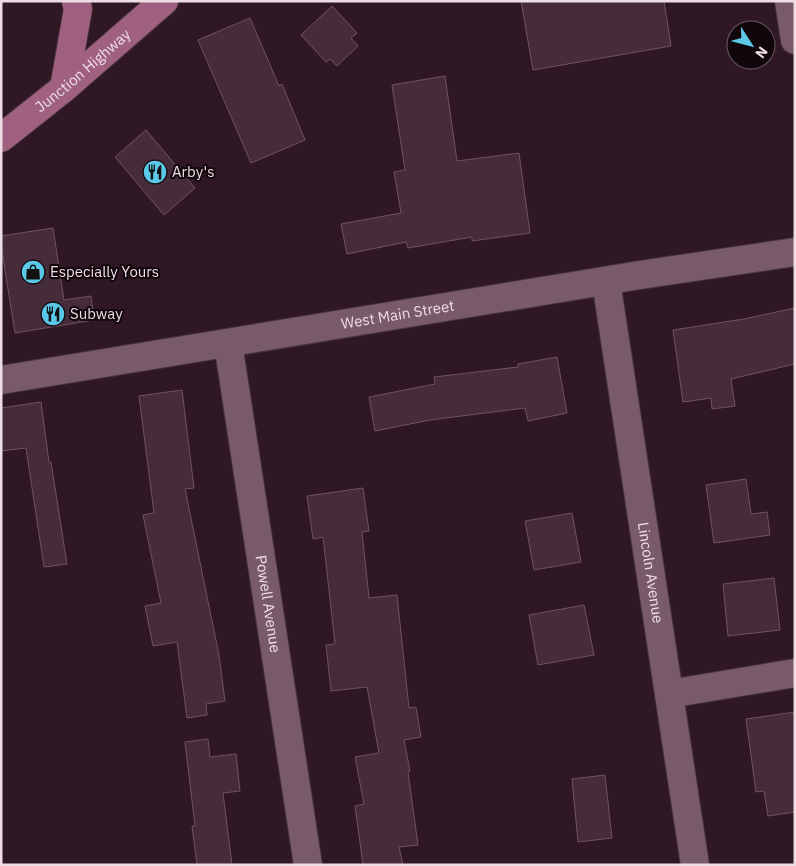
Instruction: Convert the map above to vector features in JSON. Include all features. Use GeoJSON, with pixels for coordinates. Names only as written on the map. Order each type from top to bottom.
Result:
{"type":"FeatureCollection","features":[{"type":"Feature","properties":{"kind":"main road"},"geometry":{"type":"LineString","coordinates":[[64,88],[78,9],[76,1]]}},
{"type":"Feature","properties":{"kind":"main road","name":"Junction Highway"},"geometry":{"type":"LineString","coordinates":[[1,138],[64,88],[164,1]]}},
{"type":"Feature","properties":{"kind":"street"},"geometry":{"type":"LineString","coordinates":[[789,1],[795,40]]}},
{"type":"Feature","properties":{"kind":"street","name":"West Main Street"},"geometry":{"type":"LineString","coordinates":[[1,380],[795,252]]}},
{"type":"Feature","properties":{"kind":"street","name":"Lincoln Avenue"},"geometry":{"type":"LineString","coordinates":[[606,281],[695,865]]}},
{"type":"Feature","properties":{"kind":"street","name":"Powell Avenue"},"geometry":{"type":"LineString","coordinates":[[228,343],[308,865]]}},
{"type":"Feature","properties":{"kind":"street"},"geometry":{"type":"LineString","coordinates":[[669,694],[795,673]]}},
{"type":"Feature","properties":{"kind":"building"},"geometry":{"type":"Polygon","coordinates":[[[521,1],[664,1],[671,46],[533,70],[521,1]]]}},
{"type":"Feature","properties":{"kind":"building"},"geometry":{"type":"Polygon","coordinates":[[[332,6],[357,33],[351,38],[358,46],[337,66],[330,59],[326,62],[301,35],[332,6]]]}},
{"type":"Feature","properties":{"kind":"building"},"geometry":{"type":"Polygon","coordinates":[[[250,18],[279,86],[282,84],[305,140],[251,163],[198,40],[250,18]]]}},
{"type":"Feature","properties":{"kind":"building"},"geometry":{"type":"Polygon","coordinates":[[[445,76],[457,161],[519,153],[530,233],[472,241],[472,237],[408,248],[406,242],[347,254],[341,224],[401,213],[394,172],[405,170],[392,85],[445,76]]]}},
{"type":"Feature","properties":{"kind":"building","name":"Arby's"},"geometry":{"type":"Polygon","coordinates":[[[146,130],[195,188],[164,215],[115,157],[146,130]]]}},
{"type":"Feature","properties":{"kind":"building","name":"Especially Yours"},"geometry":{"type":"Polygon","coordinates":[[[53,228],[64,300],[91,296],[94,320],[15,333],[1,236],[53,228]]]}},
{"type":"Feature","properties":{"kind":"building"},"geometry":{"type":"Polygon","coordinates":[[[795,308],[795,364],[731,379],[735,406],[712,409],[711,398],[683,402],[673,330],[744,319],[795,308]]]}},
{"type":"Feature","properties":{"kind":"building"},"geometry":{"type":"Polygon","coordinates":[[[557,357],[567,413],[528,421],[525,408],[430,420],[375,431],[369,397],[435,384],[434,377],[518,367],[518,364],[557,357]]]}},
{"type":"Feature","properties":{"kind":"building"},"geometry":{"type":"Polygon","coordinates":[[[182,390],[194,488],[185,489],[219,655],[225,701],[206,704],[207,715],[187,718],[177,642],[153,646],[145,606],[161,603],[143,515],[154,513],[139,396],[182,390]]]}},
{"type":"Feature","properties":{"kind":"building"},"geometry":{"type":"Polygon","coordinates":[[[41,402],[49,462],[51,462],[67,564],[44,567],[26,448],[1,451],[1,408],[41,402]]]}},
{"type":"Feature","properties":{"kind":"building"},"geometry":{"type":"Polygon","coordinates":[[[746,479],[751,514],[767,512],[770,535],[714,543],[706,485],[746,479]]]}},
{"type":"Feature","properties":{"kind":"building"},"geometry":{"type":"Polygon","coordinates":[[[363,488],[369,531],[362,532],[369,598],[397,595],[409,708],[416,707],[421,737],[404,740],[410,771],[408,772],[418,845],[399,847],[403,865],[363,865],[355,806],[364,804],[355,757],[379,753],[367,687],[331,691],[326,645],[335,644],[323,537],[313,539],[307,496],[363,488]]]}},
{"type":"Feature","properties":{"kind":"building"},"geometry":{"type":"Polygon","coordinates":[[[572,513],[581,562],[534,570],[525,521],[572,513]]]}},
{"type":"Feature","properties":{"kind":"building"},"geometry":{"type":"Polygon","coordinates":[[[774,578],[780,630],[728,636],[723,584],[774,578]]]}},
{"type":"Feature","properties":{"kind":"building"},"geometry":{"type":"Polygon","coordinates":[[[584,605],[594,655],[538,665],[529,615],[584,605]]]}},
{"type":"Feature","properties":{"kind":"building"},"geometry":{"type":"Polygon","coordinates":[[[795,712],[795,812],[768,816],[764,791],[756,792],[746,719],[795,712]]]}},
{"type":"Feature","properties":{"kind":"building"},"geometry":{"type":"Polygon","coordinates":[[[208,739],[210,757],[236,754],[240,791],[223,793],[232,865],[197,865],[192,826],[195,826],[185,742],[208,739]]]}},
{"type":"Feature","properties":{"kind":"building"},"geometry":{"type":"Polygon","coordinates":[[[605,775],[612,838],[578,842],[572,779],[605,775]]]}},
{"type":"Feature","properties":{"kind":"place","name":"Arby's"},"geometry":{"type":"Point","coordinates":[155,172]}},
{"type":"Feature","properties":{"kind":"place","name":"Especially Yours"},"geometry":{"type":"Point","coordinates":[33,272]}},
{"type":"Feature","properties":{"kind":"place","name":"Subway"},"geometry":{"type":"Point","coordinates":[53,314]}}]}
